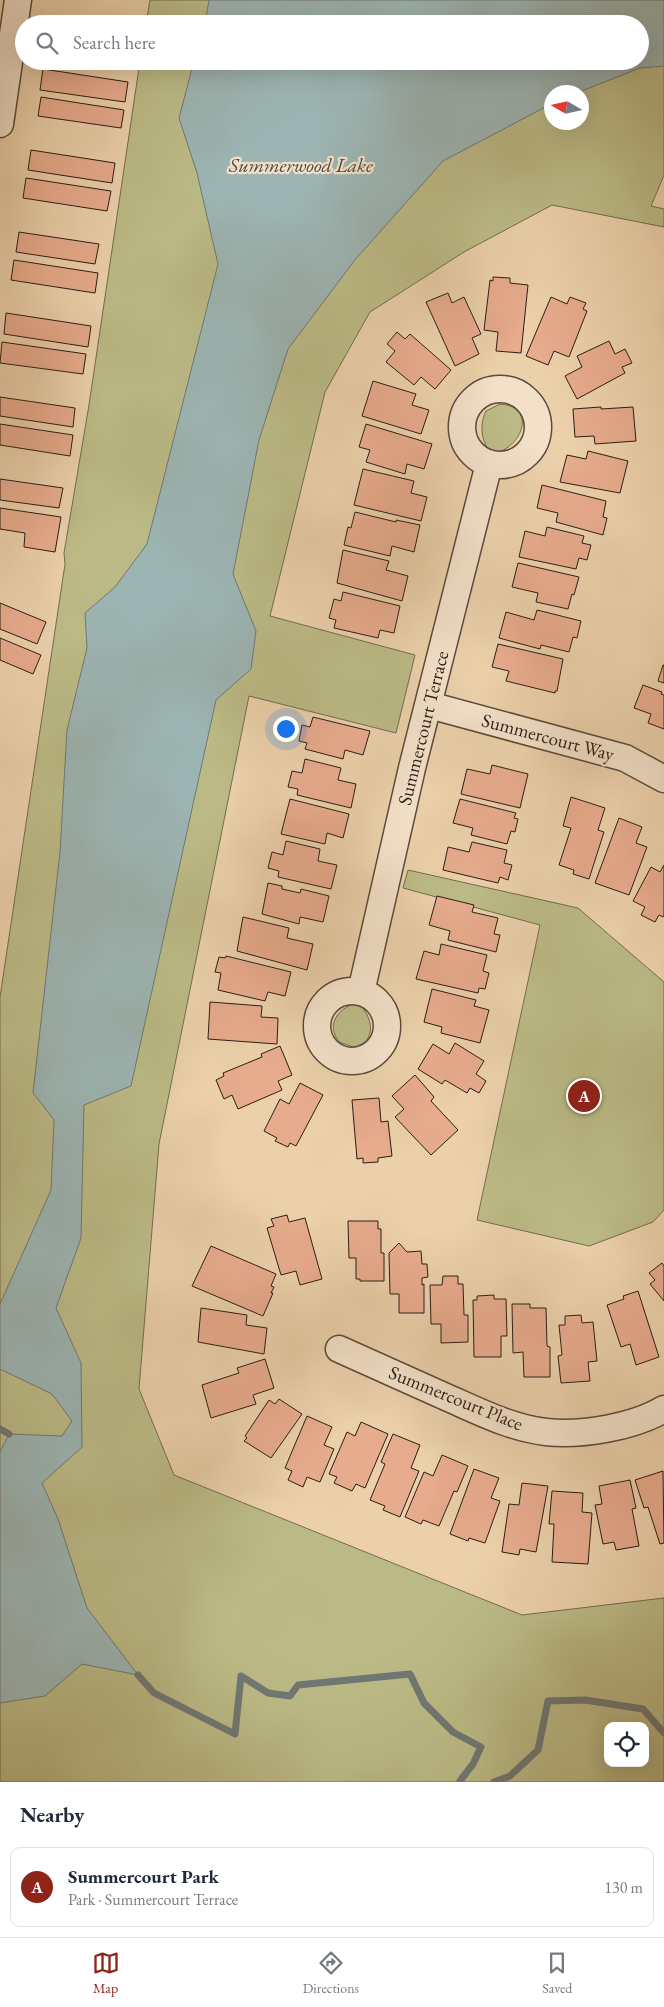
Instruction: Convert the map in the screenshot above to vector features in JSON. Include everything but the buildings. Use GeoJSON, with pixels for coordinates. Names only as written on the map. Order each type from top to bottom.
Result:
{"type":"FeatureCollection","features":[{"type":"Feature","properties":{"kind":"street"},"geometry":{"type":"LineString","coordinates":[[16,15],[18,0]]}},
{"type":"Feature","properties":{"kind":"street"},"geometry":{"type":"LineString","coordinates":[[0,124],[15,21]]}},
{"type":"Feature","properties":{"kind":"street","name":"Summercourt Terrace"},"geometry":{"type":"LineString","coordinates":[[361,992],[412,768],[489,464]]}},
{"type":"Feature","properties":{"kind":"street","name":"Summercourt Way"},"geometry":{"type":"LineString","coordinates":[[429,705],[625,758],[664,779]]}},
{"type":"Feature","properties":{"kind":"street","name":"Summercourt Place"},"geometry":{"type":"LineString","coordinates":[[339,1349],[481,1412],[518,1426],[547,1432],[585,1431],[623,1424],[655,1414],[664,1409]]}},
{"type":"Feature","properties":{"kind":"shaded area"},"geometry":{"type":"Polygon","coordinates":[[[150,0],[664,0],[664,175],[651,206],[664,209],[664,227],[552,205],[464,252],[370,312],[325,392],[270,616],[415,655],[396,733],[249,696],[159,1144],[139,1389],[174,1475],[522,1615],[664,1598],[664,1782],[0,1782],[0,997],[65,564],[64,553],[89,405],[139,70],[649,70],[649,15],[148,15],[150,0]]]}},
{"type":"Feature","properties":{"kind":"shaded area"},"geometry":{"type":"Polygon","coordinates":[[[500,404],[512,407],[519,412],[522,428],[512,444],[493,454],[484,440],[482,422],[486,411],[500,404]]]}},
{"type":"Feature","properties":{"kind":"shaded area"},"geometry":{"type":"Polygon","coordinates":[[[408,870],[578,908],[664,982],[664,1210],[653,1222],[589,1246],[477,1220],[540,925],[403,888],[408,870]]]}},
{"type":"Feature","properties":{"kind":"shaded area"},"geometry":{"type":"Polygon","coordinates":[[[358,1002],[367,1014],[371,1028],[367,1040],[353,1047],[339,1042],[333,1029],[336,1017],[340,1012],[358,1002]]]}},
{"type":"Feature","properties":{"kind":"water","name":"Summerwood Lake"},"geometry":{"type":"Polygon","coordinates":[[[209,0],[664,0],[664,66],[649,67],[649,15],[206,15],[209,0]]]}},
{"type":"Feature","properties":{"kind":"water","name":"Summerwood Lake"},"geometry":{"type":"Polygon","coordinates":[[[192,70],[635,70],[589,88],[589,85],[544,85],[544,108],[443,161],[354,261],[288,349],[259,440],[233,574],[256,631],[251,669],[216,700],[131,1086],[84,1105],[81,1238],[56,1308],[81,1363],[82,1447],[42,1483],[58,1519],[87,1608],[138,1675],[82,1664],[45,1696],[0,1703],[0,1452],[9,1434],[62,1436],[72,1421],[52,1394],[0,1369],[0,1304],[51,1190],[54,1120],[33,1093],[60,852],[67,730],[87,648],[85,613],[115,587],[147,544],[218,264],[197,173],[179,118],[192,70]]]}},
{"type":"Feature","properties":{"kind":"waterway"},"geometry":{"type":"LineString","coordinates":[[0,1429],[9,1434]]}},
{"type":"Feature","properties":{"kind":"waterway"},"geometry":{"type":"LineString","coordinates":[[138,1675],[154,1693],[235,1734],[241,1676],[268,1693],[290,1696],[298,1685],[410,1674],[424,1703],[453,1732],[481,1747],[461,1782]]}},
{"type":"Feature","properties":{"kind":"waterway"},"geometry":{"type":"LineString","coordinates":[[494,1782],[510,1776],[538,1750],[548,1701],[585,1700],[643,1709],[664,1733]]}},
{"type":"Feature","properties":{"kind":"place","name":"Summercourt Park"},"geometry":{"type":"Point","coordinates":[584,1096]}}]}
